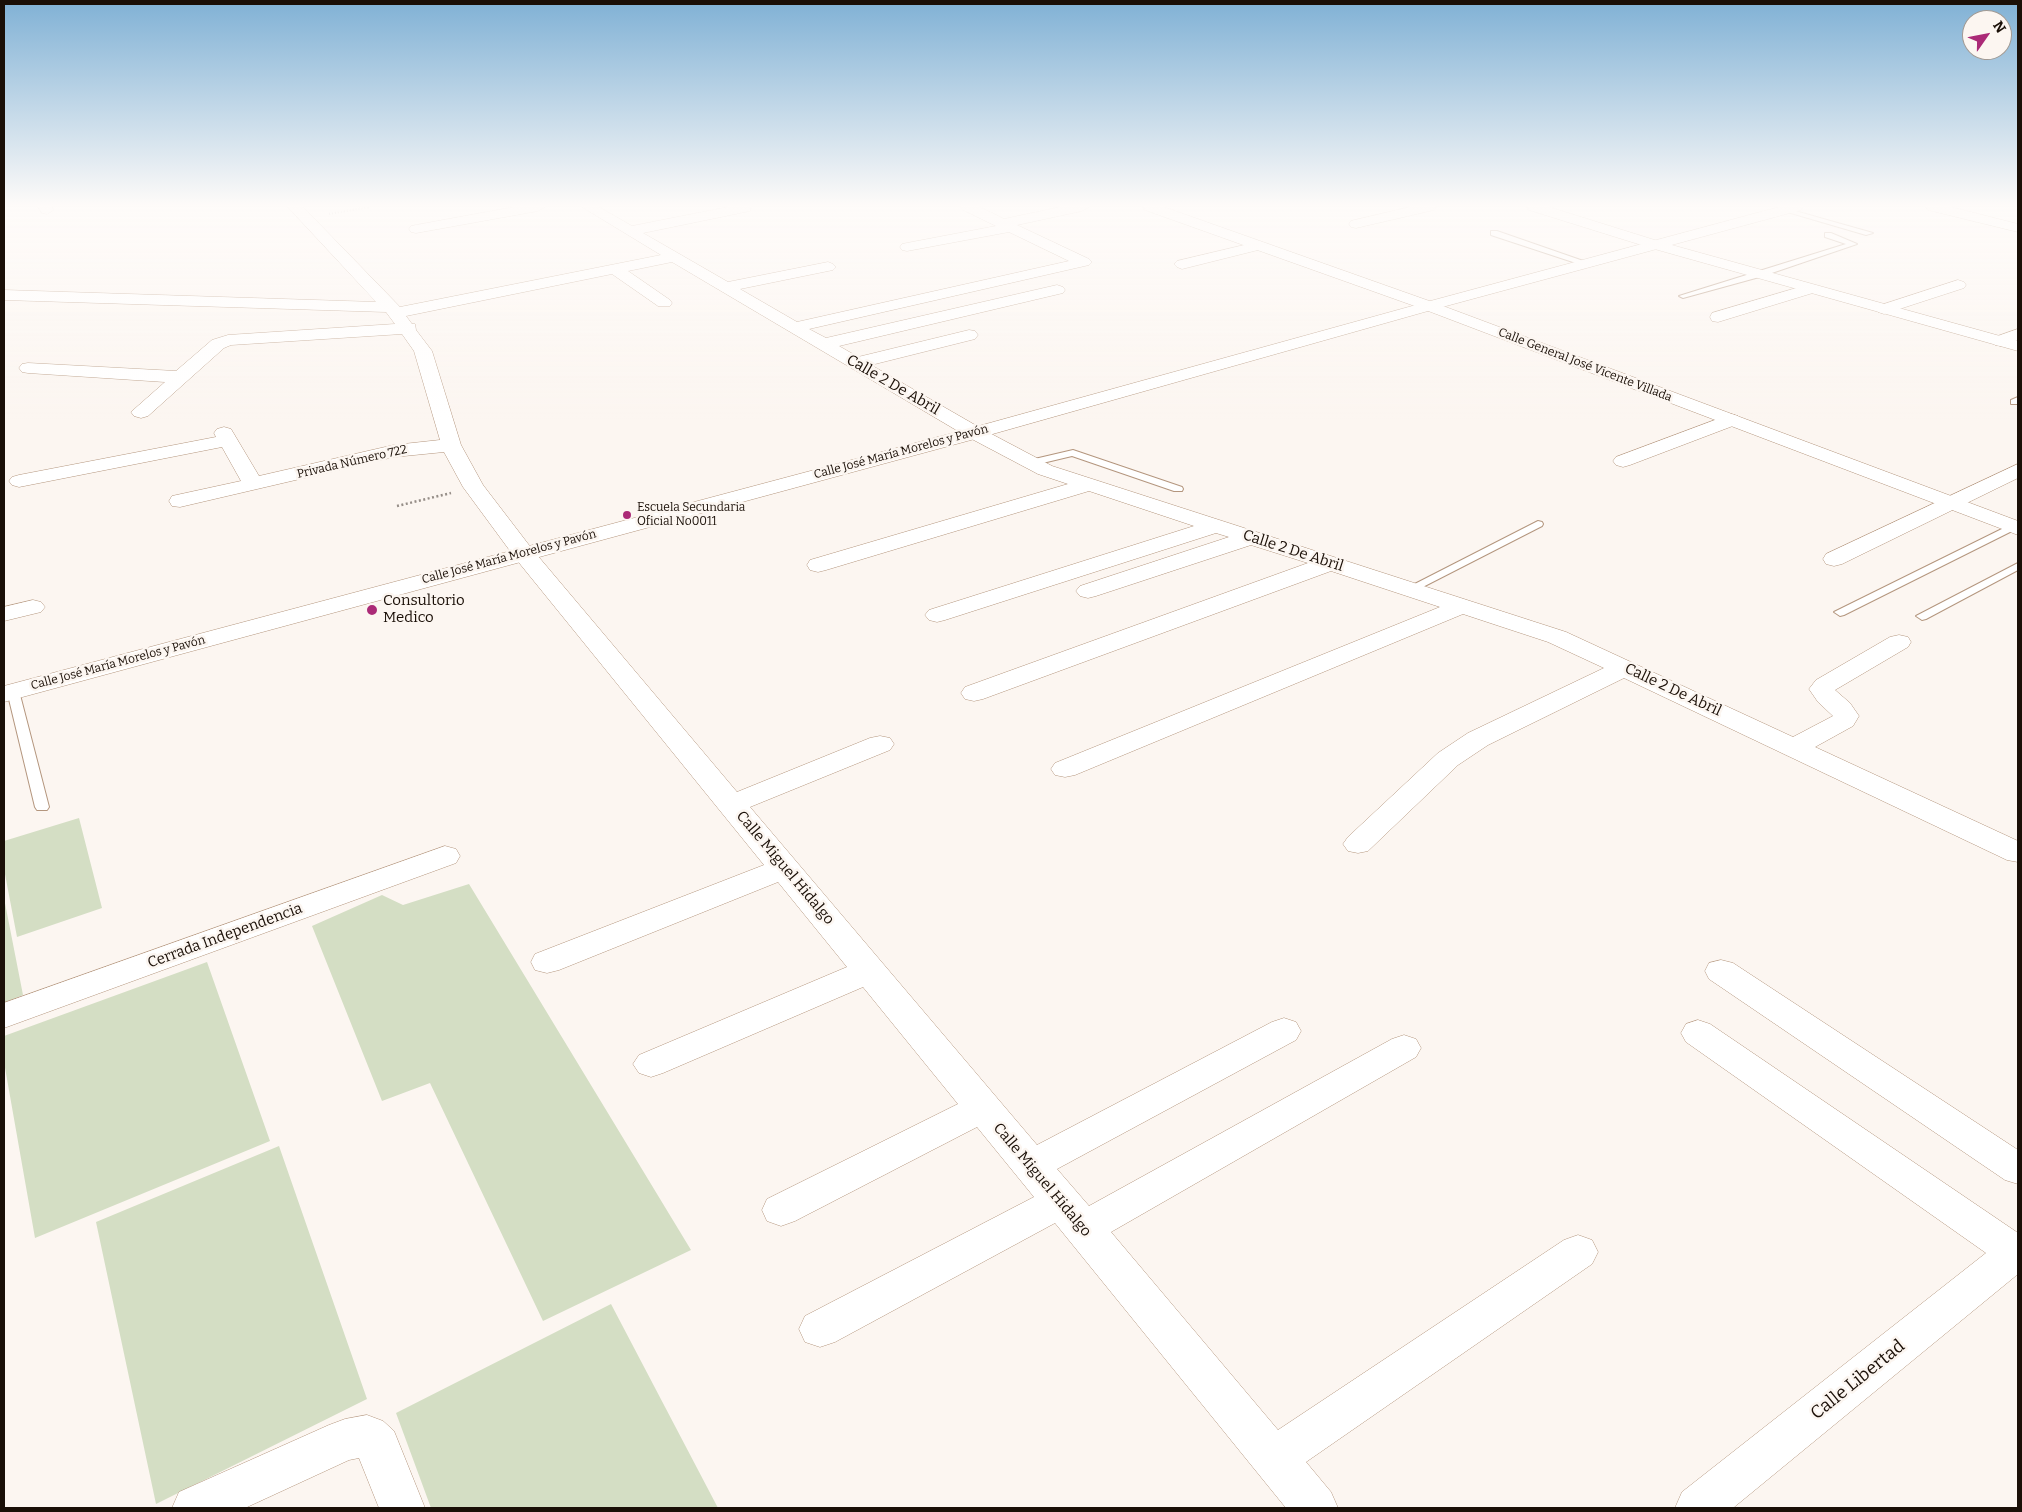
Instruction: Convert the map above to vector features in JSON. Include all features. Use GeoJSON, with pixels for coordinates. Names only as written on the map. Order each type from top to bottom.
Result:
{"type":"FeatureCollection","features":[{"type":"Feature","properties":{"kind":"street","name":"Calle Miguel Hidalgo"},"geometry":{"type":"LineString","coordinates":[[361,278],[398,316],[423,351],[451,445],[473,487],[524,554],[1315,1508]]}},
{"type":"Feature","properties":{"kind":"street"},"geometry":{"type":"LineString","coordinates":[[141,412],[218,344],[228,340],[398,316],[575,278]]}},
{"type":"Feature","properties":{"kind":"street"},"geometry":{"type":"LineString","coordinates":[[627,278],[664,304]]}},
{"type":"Feature","properties":{"kind":"street","name":"Calle 2 De Abril"},"geometry":{"type":"LineString","coordinates":[[710,278],[724,287],[785,317],[824,344],[975,433],[1030,463],[1087,485],[1252,537],[1557,638],[1625,668],[2018,853]]}},
{"type":"Feature","properties":{"kind":"street"},"geometry":{"type":"LineString","coordinates":[[724,287],[773,278]]}},
{"type":"Feature","properties":{"kind":"street"},"geometry":{"type":"LineString","coordinates":[[785,317],[999,278]]}},
{"type":"Feature","properties":{"kind":"street","name":"Calle General José Vicente Villada"},"geometry":{"type":"LineString","coordinates":[[1348,278],[1429,306],[2016,527]]}},
{"type":"Feature","properties":{"kind":"street","name":"Calle José María Morelos y Pavón"},"geometry":{"type":"LineString","coordinates":[[8,693],[975,433],[1537,278]]}},
{"type":"Feature","properties":{"kind":"street"},"geometry":{"type":"LineString","coordinates":[[1773,278],[2018,346]]}},
{"type":"Feature","properties":{"kind":"street"},"geometry":{"type":"LineString","coordinates":[[1884,309],[1958,285]]}},
{"type":"Feature","properties":{"kind":"street"},"geometry":{"type":"LineString","coordinates":[[1718,317],[1810,288]]}},
{"type":"Feature","properties":{"kind":"street"},"geometry":{"type":"LineString","coordinates":[[824,344],[1057,290]]}},
{"type":"Feature","properties":{"kind":"street"},"geometry":{"type":"LineString","coordinates":[[4,295],[398,316]]}},
{"type":"Feature","properties":{"kind":"street"},"geometry":{"type":"LineString","coordinates":[[2001,341],[2018,334]]}},
{"type":"Feature","properties":{"kind":"street"},"geometry":{"type":"LineString","coordinates":[[856,363],[969,335]]}},
{"type":"Feature","properties":{"kind":"street"},"geometry":{"type":"LineString","coordinates":[[28,368],[179,377]]}},
{"type":"Feature","properties":{"kind":"street"},"geometry":{"type":"LineString","coordinates":[[1623,461],[1731,420]]}},
{"type":"Feature","properties":{"kind":"street"},"geometry":{"type":"LineString","coordinates":[[19,481],[152,456],[226,436],[253,484]]}},
{"type":"Feature","properties":{"kind":"street","name":"Privada Número 722"},"geometry":{"type":"LineString","coordinates":[[180,501],[394,452],[451,445]]}},
{"type":"Feature","properties":{"kind":"street"},"geometry":{"type":"LineString","coordinates":[[1834,559],[2018,470]]}},
{"type":"Feature","properties":{"kind":"street"},"geometry":{"type":"LineString","coordinates":[[818,565],[1087,485]]}},
{"type":"Feature","properties":{"kind":"street"},"geometry":{"type":"LineString","coordinates":[[937,615],[1215,526]]}},
{"type":"Feature","properties":{"kind":"street"},"geometry":{"type":"LineString","coordinates":[[1088,591],[1252,537]]}},
{"type":"Feature","properties":{"kind":"street"},"geometry":{"type":"LineString","coordinates":[[974,694],[1330,563]]}},
{"type":"Feature","properties":{"kind":"street"},"geometry":{"type":"LineString","coordinates":[[1065,769],[1462,606]]}},
{"type":"Feature","properties":{"kind":"street"},"geometry":{"type":"LineString","coordinates":[[4,614],[33,607]]}},
{"type":"Feature","properties":{"kind":"street"},"geometry":{"type":"LineString","coordinates":[[1796,748],[1844,720],[1846,716],[1844,711],[1824,693],[1822,689],[1825,685],[1900,642]]}},
{"type":"Feature","properties":{"kind":"street"},"geometry":{"type":"LineString","coordinates":[[1358,844],[1448,759],[1460,750],[1478,739],[1625,668]]}},
{"type":"Feature","properties":{"kind":"street"},"geometry":{"type":"LineString","coordinates":[[732,804],[880,744]]}},
{"type":"Feature","properties":{"kind":"street","name":"Cerrada Independencia"},"geometry":{"type":"LineString","coordinates":[[4,1016],[446,856]]}},
{"type":"Feature","properties":{"kind":"street"},"geometry":{"type":"LineString","coordinates":[[547,962],[785,868]]}},
{"type":"Feature","properties":{"kind":"street"},"geometry":{"type":"LineString","coordinates":[[651,1064],[869,971]]}},
{"type":"Feature","properties":{"kind":"street"},"geometry":{"type":"LineString","coordinates":[[1721,971],[2018,1169]]}},
{"type":"Feature","properties":{"kind":"street"},"geometry":{"type":"LineString","coordinates":[[1030,1166],[1284,1031]]}},
{"type":"Feature","properties":{"kind":"street"},"geometry":{"type":"LineString","coordinates":[[1698,1033],[2017,1252]]}},
{"type":"Feature","properties":{"kind":"street"},"geometry":{"type":"LineString","coordinates":[[820,1329],[1071,1216],[1404,1048]]}},
{"type":"Feature","properties":{"kind":"street"},"geometry":{"type":"LineString","coordinates":[[781,1210],[983,1108]]}},
{"type":"Feature","properties":{"kind":"street"},"geometry":{"type":"LineString","coordinates":[[1273,1459],[1578,1252]]}},
{"type":"Feature","properties":{"kind":"street","name":"Calle Libertad"},"geometry":{"type":"LineString","coordinates":[[1698,1508],[2017,1252]]}},
{"type":"Feature","properties":{"kind":"street"},"geometry":{"type":"LineString","coordinates":[[195,1508],[345,1440],[366,1436],[378,1446],[402,1508]]}},
{"type":"Feature","properties":{"kind":"lane"},"geometry":{"type":"LineString","coordinates":[[1684,296],[1748,278]]}},
{"type":"Feature","properties":{"kind":"lane"},"geometry":{"type":"LineString","coordinates":[[1030,463],[1073,453],[1178,489]]}},
{"type":"Feature","properties":{"kind":"lane"},"geometry":{"type":"LineString","coordinates":[[1409,590],[1538,524]]}},
{"type":"Feature","properties":{"kind":"lane"},"geometry":{"type":"LineString","coordinates":[[1840,612],[2016,527]]}},
{"type":"Feature","properties":{"kind":"lane"},"geometry":{"type":"LineString","coordinates":[[1922,616],[2018,566]]}},
{"type":"Feature","properties":{"kind":"lane"},"geometry":{"type":"LineString","coordinates":[[8,693],[42,807]]}},
{"type":"Feature","properties":{"kind":"path"},"geometry":{"type":"LineString","coordinates":[[397,506],[473,487]]}},
{"type":"Feature","properties":{"kind":"green space"},"geometry":{"type":"Polygon","coordinates":[[[79,818],[102,908],[17,937],[4,869],[4,841],[79,818]]]}},
{"type":"Feature","properties":{"kind":"green space"},"geometry":{"type":"Polygon","coordinates":[[[469,884],[691,1250],[543,1321],[430,1083],[382,1101],[312,926],[382,895],[403,905],[469,884]]]}},
{"type":"Feature","properties":{"kind":"green space"},"geometry":{"type":"Polygon","coordinates":[[[4,898],[23,995],[4,1003],[4,898]]]}},
{"type":"Feature","properties":{"kind":"green space"},"geometry":{"type":"Polygon","coordinates":[[[207,962],[270,1141],[35,1238],[4,1062],[4,1036],[207,962]]]}},
{"type":"Feature","properties":{"kind":"green space"},"geometry":{"type":"Polygon","coordinates":[[[279,1146],[367,1399],[156,1504],[96,1222],[279,1146]]]}},
{"type":"Feature","properties":{"kind":"green space"},"geometry":{"type":"Polygon","coordinates":[[[611,1304],[718,1508],[431,1508],[396,1413],[611,1304]]]}},
{"type":"Feature","properties":{"kind":"place","name":"Escuela Secundaria Oficial No0011"},"geometry":{"type":"Point","coordinates":[627,515]}},
{"type":"Feature","properties":{"kind":"place","name":"Consultorio Medico"},"geometry":{"type":"Point","coordinates":[372,610]}}]}
